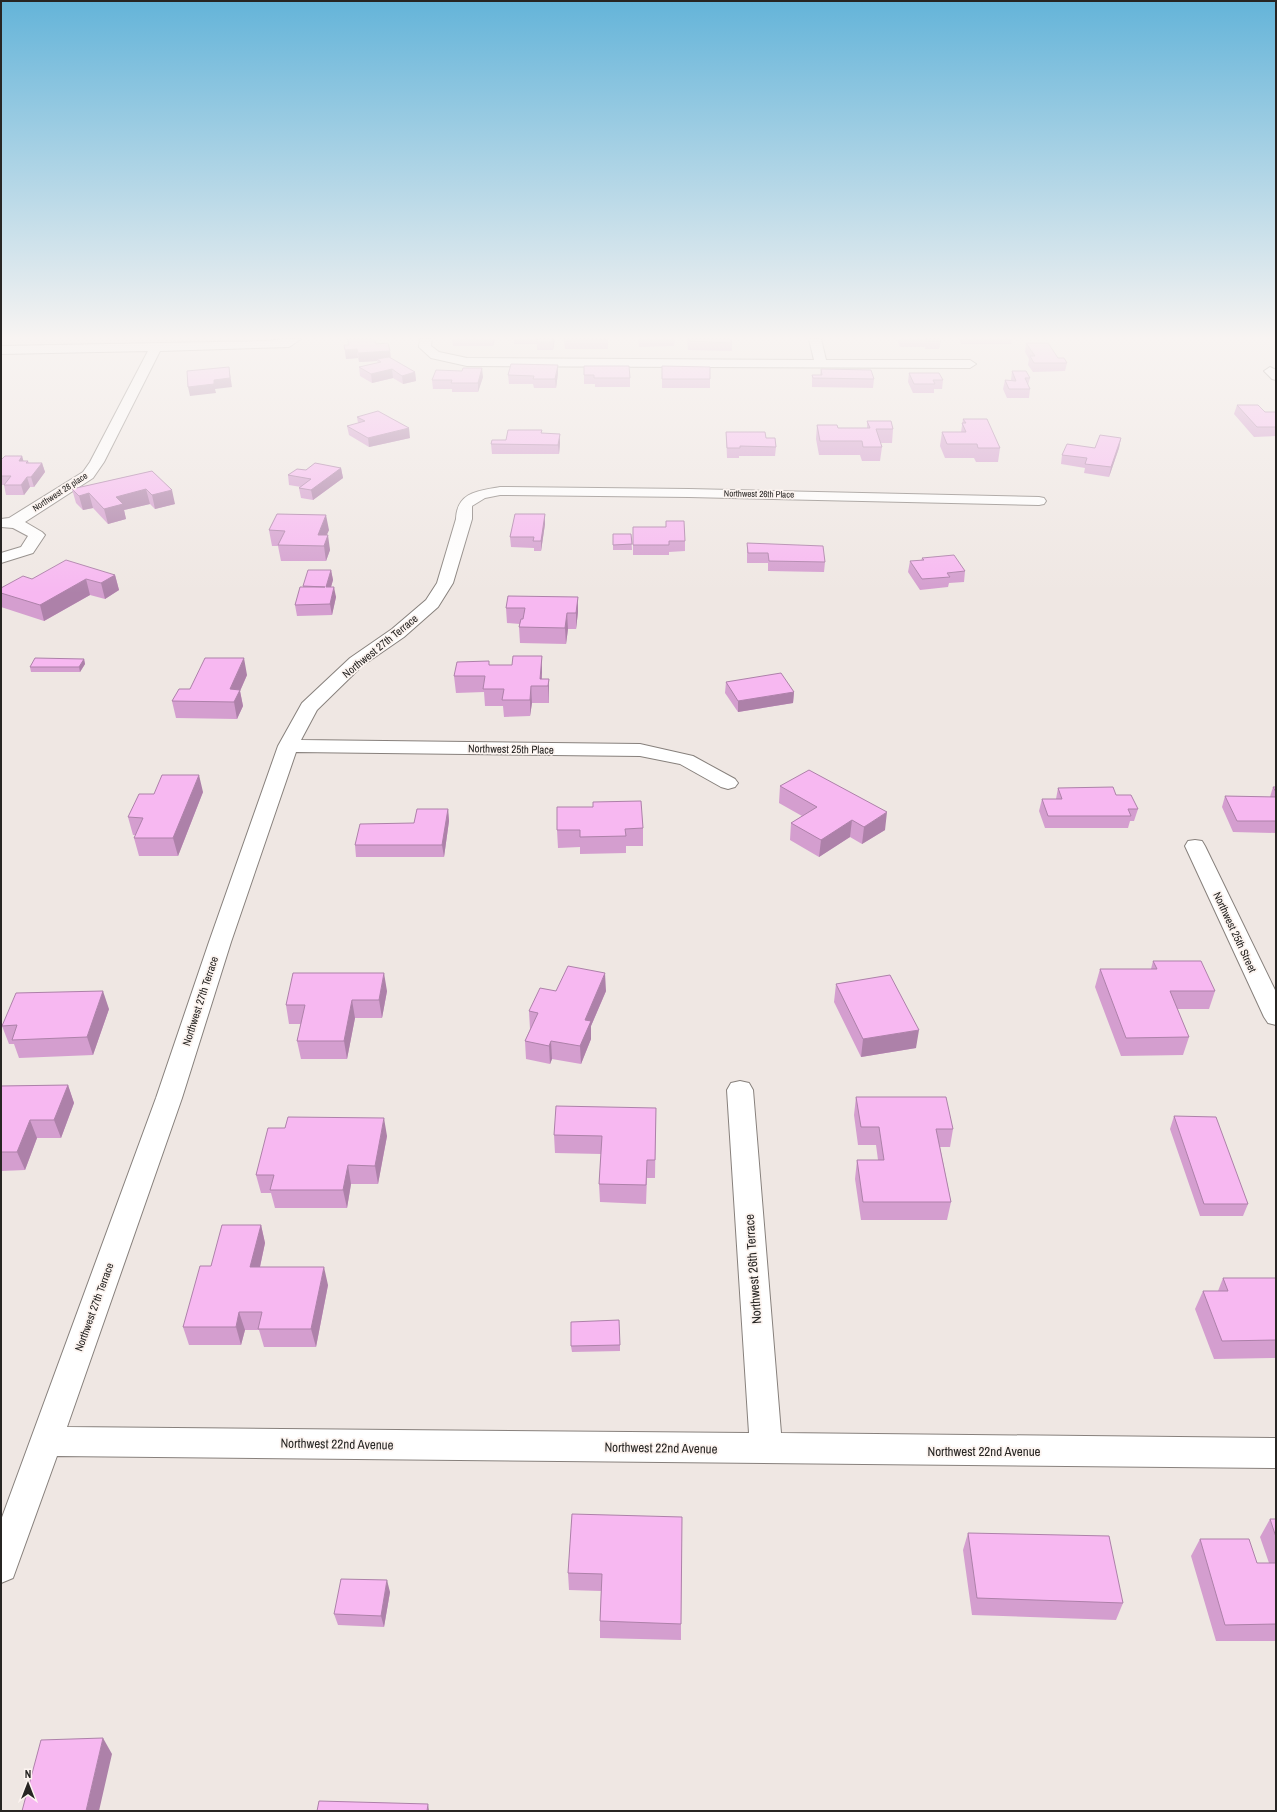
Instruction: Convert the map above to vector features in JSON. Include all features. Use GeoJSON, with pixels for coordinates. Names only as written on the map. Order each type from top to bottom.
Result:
{"type":"FeatureCollection","features":[{"type":"Feature","properties":{"kind":"street","name":"Northwest 28 place"},"geometry":{"type":"LineString","coordinates":[[7,523],[88,475],[97,462],[117,424]]}},
{"type":"Feature","properties":{"kind":"street","name":"Northwest 26th Place"},"geometry":{"type":"LineString","coordinates":[[480,495],[500,491],[689,493],[1039,501]]}},
{"type":"Feature","properties":{"kind":"street","name":"Northwest 27th Terrace"},"geometry":{"type":"LineString","coordinates":[[1,1566],[169,1098],[220,942],[288,746],[309,707],[356,662],[398,633],[432,603],[445,583],[464,519],[464,509],[466,504],[480,495]]}},
{"type":"Feature","properties":{"kind":"street"},"geometry":{"type":"LineString","coordinates":[[1,558],[27,550],[37,535],[16,523],[7,523]]}},
{"type":"Feature","properties":{"kind":"street","name":"Northwest 25th Place"},"geometry":{"type":"LineString","coordinates":[[288,746],[640,750],[686,760],[728,783]]}},
{"type":"Feature","properties":{"kind":"street","name":"Northwest 25th Street"},"geometry":{"type":"LineString","coordinates":[[1195,846],[1276,1017]]}},
{"type":"Feature","properties":{"kind":"street","name":"Northwest 26th Terrace"},"geometry":{"type":"LineString","coordinates":[[740,1090],[766,1449]]}},
{"type":"Feature","properties":{"kind":"street","name":"Northwest 22nd Avenue"},"geometry":{"type":"LineString","coordinates":[[45,1440],[1276,1454]]}},
{"type":"Feature","properties":{"kind":"building"},"geometry":{"type":"Polygon","coordinates":[[[356,424],[401,424],[409,428],[368,438],[347,426],[356,424]]]}},
{"type":"Feature","properties":{"kind":"building"},"geometry":{"type":"Polygon","coordinates":[[[868,424],[892,424],[893,429],[876,429],[882,447],[863,447],[862,441],[820,441],[817,425],[837,425],[838,428],[870,428],[868,424]]]}},
{"type":"Feature","properties":{"kind":"building"},"geometry":{"type":"Polygon","coordinates":[[[962,424],[989,424],[1000,448],[978,448],[977,444],[947,444],[942,432],[966,432],[962,424]]]}},
{"type":"Feature","properties":{"kind":"building"},"geometry":{"type":"Polygon","coordinates":[[[1254,424],[1276,424],[1276,427],[1257,427],[1254,424]]]}},
{"type":"Feature","properties":{"kind":"building"},"geometry":{"type":"Polygon","coordinates":[[[508,430],[542,430],[541,433],[560,434],[558,445],[491,444],[492,440],[506,440],[508,430]]]}},
{"type":"Feature","properties":{"kind":"building"},"geometry":{"type":"Polygon","coordinates":[[[726,432],[765,432],[766,438],[775,438],[776,447],[740,446],[740,448],[727,448],[726,432]]]}},
{"type":"Feature","properties":{"kind":"building"},"geometry":{"type":"Polygon","coordinates":[[[1100,435],[1121,438],[1111,467],[1085,464],[1087,458],[1062,455],[1067,444],[1095,448],[1100,435]]]}},
{"type":"Feature","properties":{"kind":"building"},"geometry":{"type":"Polygon","coordinates":[[[5,456],[22,456],[19,461],[28,461],[26,463],[42,463],[31,477],[27,477],[21,485],[4,485],[11,476],[1,476],[1,460],[5,456]]]}},
{"type":"Feature","properties":{"kind":"building"},"geometry":{"type":"Polygon","coordinates":[[[315,463],[341,468],[311,490],[299,488],[311,479],[288,475],[297,469],[306,470],[315,463]]]}},
{"type":"Feature","properties":{"kind":"building"},"geometry":{"type":"Polygon","coordinates":[[[152,471],[172,490],[152,495],[146,489],[116,497],[123,504],[104,509],[89,493],[79,496],[72,489],[152,471]]]}},
{"type":"Feature","properties":{"kind":"building"},"geometry":{"type":"Polygon","coordinates":[[[277,514],[326,515],[318,535],[328,535],[324,546],[278,545],[285,531],[269,530],[277,514]]]}},
{"type":"Feature","properties":{"kind":"building"},"geometry":{"type":"Polygon","coordinates":[[[515,514],[545,514],[541,541],[533,541],[534,537],[510,537],[515,514]]]}},
{"type":"Feature","properties":{"kind":"building"},"geometry":{"type":"Polygon","coordinates":[[[666,521],[684,521],[685,541],[669,541],[669,545],[633,545],[633,527],[666,527],[666,521]]]}},
{"type":"Feature","properties":{"kind":"building"},"geometry":{"type":"Polygon","coordinates":[[[613,534],[631,534],[632,544],[613,545],[613,534]]]}},
{"type":"Feature","properties":{"kind":"building"},"geometry":{"type":"Polygon","coordinates":[[[747,543],[823,546],[825,562],[769,561],[768,553],[748,553],[747,543]]]}},
{"type":"Feature","properties":{"kind":"building"},"geometry":{"type":"Polygon","coordinates":[[[954,555],[965,571],[947,573],[950,577],[922,579],[910,561],[924,560],[922,558],[954,555]]]}},
{"type":"Feature","properties":{"kind":"building"},"geometry":{"type":"Polygon","coordinates":[[[66,560],[115,575],[101,583],[86,579],[40,605],[1,593],[1,588],[23,576],[32,579],[66,560]]]}},
{"type":"Feature","properties":{"kind":"building"},"geometry":{"type":"Polygon","coordinates":[[[308,570],[331,570],[326,587],[334,587],[330,604],[295,605],[300,587],[325,587],[303,586],[308,570]]]}},
{"type":"Feature","properties":{"kind":"building"},"geometry":{"type":"Polygon","coordinates":[[[508,596],[578,597],[576,613],[567,613],[565,628],[519,627],[521,619],[523,619],[525,608],[506,608],[508,596]]]}},
{"type":"Feature","properties":{"kind":"building"},"geometry":{"type":"Polygon","coordinates":[[[513,656],[542,656],[540,679],[549,679],[548,686],[531,686],[530,700],[502,700],[504,689],[483,689],[485,676],[454,676],[457,662],[489,661],[489,665],[512,665],[513,656]]]}},
{"type":"Feature","properties":{"kind":"building"},"geometry":{"type":"Polygon","coordinates":[[[35,658],[84,659],[79,667],[30,667],[35,658]]]}},
{"type":"Feature","properties":{"kind":"building"},"geometry":{"type":"Polygon","coordinates":[[[205,658],[244,658],[230,689],[240,690],[234,702],[172,701],[179,689],[190,689],[205,658]]]}},
{"type":"Feature","properties":{"kind":"building"},"geometry":{"type":"Polygon","coordinates":[[[781,673],[794,692],[738,701],[726,682],[781,673]]]}},
{"type":"Feature","properties":{"kind":"building"},"geometry":{"type":"Polygon","coordinates":[[[809,770],[887,812],[864,827],[852,820],[821,840],[791,823],[817,807],[780,786],[809,770]]]}},
{"type":"Feature","properties":{"kind":"building"},"geometry":{"type":"Polygon","coordinates":[[[162,775],[199,775],[173,838],[134,838],[143,818],[128,817],[139,794],[154,794],[162,775]]]}},
{"type":"Feature","properties":{"kind":"building"},"geometry":{"type":"Polygon","coordinates":[[[1113,787],[1116,795],[1131,795],[1138,809],[1128,809],[1131,816],[1048,816],[1042,799],[1062,799],[1058,788],[1113,787]]]}},
{"type":"Feature","properties":{"kind":"building"},"geometry":{"type":"Polygon","coordinates":[[[1225,796],[1276,797],[1276,821],[1237,821],[1225,796]]]}},
{"type":"Feature","properties":{"kind":"building"},"geometry":{"type":"Polygon","coordinates":[[[641,801],[643,828],[625,829],[626,836],[580,837],[580,830],[557,830],[557,807],[593,807],[593,802],[641,801]]]}},
{"type":"Feature","properties":{"kind":"building"},"geometry":{"type":"Polygon","coordinates":[[[417,809],[448,809],[442,845],[355,845],[360,824],[414,823],[417,809]]]}},
{"type":"Feature","properties":{"kind":"building"},"geometry":{"type":"Polygon","coordinates":[[[1153,961],[1201,961],[1215,991],[1170,991],[1189,1037],[1126,1038],[1100,969],[1157,969],[1153,961]]]}},
{"type":"Feature","properties":{"kind":"building"},"geometry":{"type":"Polygon","coordinates":[[[568,966],[605,973],[585,1020],[591,1021],[580,1046],[551,1041],[549,1046],[525,1041],[538,1013],[529,1011],[540,988],[556,991],[568,966]]]}},
{"type":"Feature","properties":{"kind":"building"},"geometry":{"type":"Polygon","coordinates":[[[293,973],[384,973],[379,1000],[352,1000],[344,1041],[297,1041],[305,1005],[286,1005],[293,973]]]}},
{"type":"Feature","properties":{"kind":"building"},"geometry":{"type":"Polygon","coordinates":[[[890,975],[919,1030],[863,1039],[836,984],[890,975]]]}},
{"type":"Feature","properties":{"kind":"building"},"geometry":{"type":"Polygon","coordinates":[[[103,991],[87,1037],[12,1040],[17,1025],[2,1026],[16,993],[103,991]]]}},
{"type":"Feature","properties":{"kind":"building"},"geometry":{"type":"Polygon","coordinates":[[[68,1085],[54,1120],[30,1120],[17,1152],[1,1152],[1,1086],[68,1085]]]}},
{"type":"Feature","properties":{"kind":"building"},"geometry":{"type":"Polygon","coordinates":[[[856,1097],[946,1097],[953,1129],[936,1129],[951,1202],[863,1202],[857,1160],[884,1160],[879,1127],[861,1127],[856,1097]]]}},
{"type":"Feature","properties":{"kind":"building"},"geometry":{"type":"Polygon","coordinates":[[[556,1106],[656,1108],[655,1160],[647,1160],[646,1185],[599,1184],[602,1136],[554,1135],[556,1106]]]}},
{"type":"Feature","properties":{"kind":"building"},"geometry":{"type":"Polygon","coordinates":[[[1174,1116],[1216,1117],[1248,1204],[1204,1204],[1174,1116]]]}},
{"type":"Feature","properties":{"kind":"building"},"geometry":{"type":"Polygon","coordinates":[[[288,1117],[384,1118],[375,1166],[348,1165],[343,1190],[270,1190],[274,1175],[256,1175],[268,1128],[285,1128],[288,1117]]]}},
{"type":"Feature","properties":{"kind":"building"},"geometry":{"type":"Polygon","coordinates":[[[222,1225],[261,1225],[250,1267],[324,1267],[311,1329],[258,1329],[262,1312],[239,1312],[236,1327],[183,1327],[200,1266],[211,1266],[222,1225]]]}},
{"type":"Feature","properties":{"kind":"building"},"geometry":{"type":"Polygon","coordinates":[[[1223,1278],[1276,1278],[1276,1340],[1222,1341],[1203,1291],[1228,1291],[1223,1278]]]}},
{"type":"Feature","properties":{"kind":"building"},"geometry":{"type":"Polygon","coordinates":[[[619,1320],[620,1345],[571,1346],[571,1322],[619,1320]]]}},
{"type":"Feature","properties":{"kind":"building"},"geometry":{"type":"Polygon","coordinates":[[[572,1514],[682,1517],[681,1624],[600,1621],[602,1574],[568,1573],[572,1514]]]}},
{"type":"Feature","properties":{"kind":"building"},"geometry":{"type":"Polygon","coordinates":[[[1270,1519],[1276,1519],[1276,1537],[1270,1519]]]}},
{"type":"Feature","properties":{"kind":"building"},"geometry":{"type":"Polygon","coordinates":[[[968,1533],[1109,1536],[1123,1603],[977,1598],[968,1533]]]}},
{"type":"Feature","properties":{"kind":"building"},"geometry":{"type":"Polygon","coordinates":[[[1200,1539],[1249,1539],[1257,1563],[1276,1563],[1276,1624],[1225,1625],[1200,1539]]]}},
{"type":"Feature","properties":{"kind":"building"},"geometry":{"type":"Polygon","coordinates":[[[341,1579],[387,1580],[381,1616],[334,1614],[341,1579]]]}},
{"type":"Feature","properties":{"kind":"building"},"geometry":{"type":"Polygon","coordinates":[[[103,1738],[86,1811],[22,1811],[41,1740],[103,1738]]]}},
{"type":"Feature","properties":{"kind":"building"},"geometry":{"type":"Polygon","coordinates":[[[319,1801],[428,1804],[427,1811],[317,1811],[319,1801]]]}}]}
